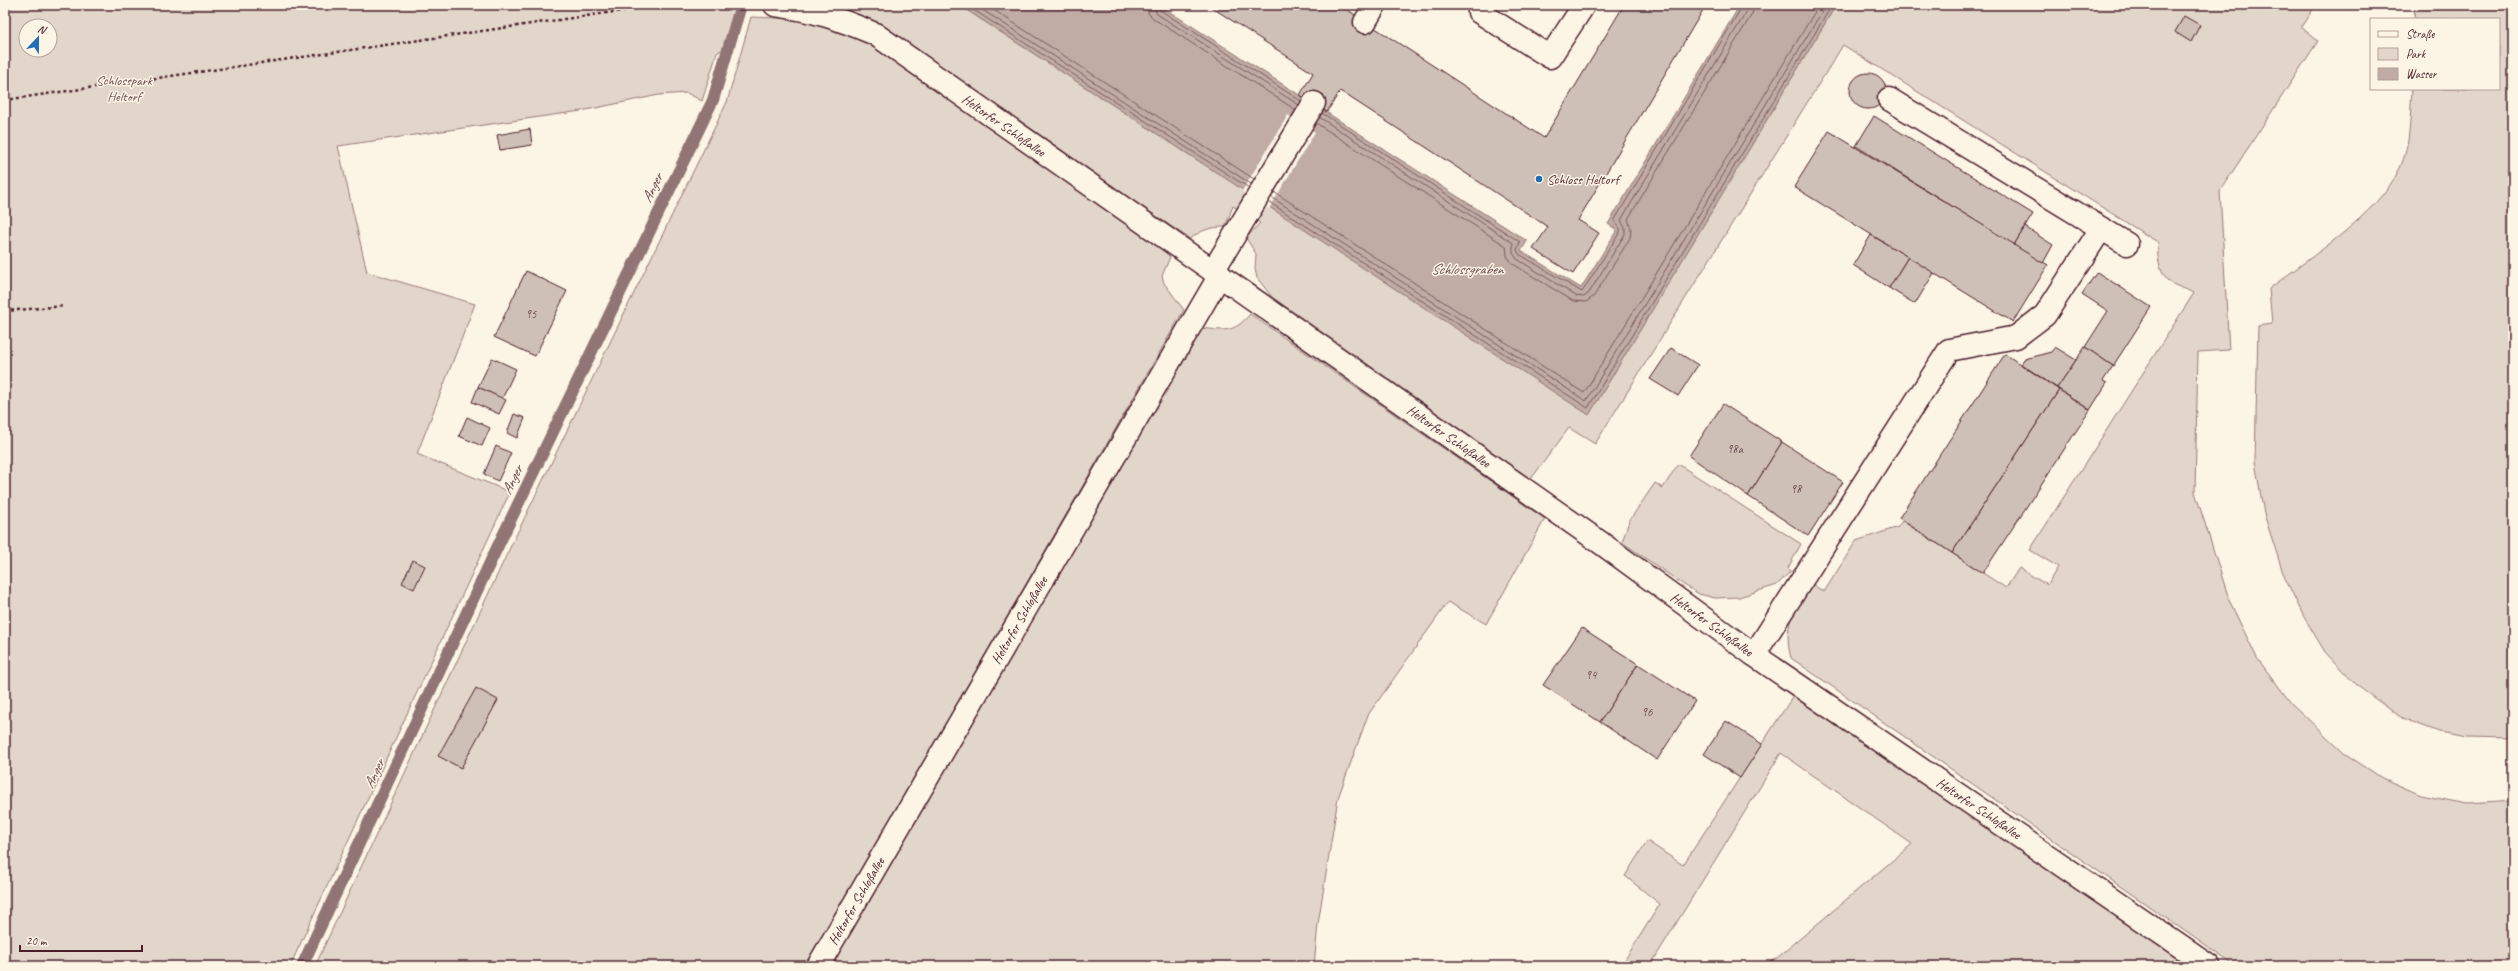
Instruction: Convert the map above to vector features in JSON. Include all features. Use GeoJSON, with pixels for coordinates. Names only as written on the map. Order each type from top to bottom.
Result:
{"type":"FeatureCollection","features":[{"type":"Feature","properties":{"kind":"street","name":"Heltorfer Schloßallee"},"geometry":{"type":"LineString","coordinates":[[775,5],[811,10],[875,34],[1601,543],[1754,655],[2210,966]]}},
{"type":"Feature","properties":{"kind":"street"},"geometry":{"type":"LineString","coordinates":[[1478,12],[1550,57],[1584,5]]}},
{"type":"Feature","properties":{"kind":"street"},"geometry":{"type":"LineString","coordinates":[[1889,99],[2126,244]]}},
{"type":"Feature","properties":{"kind":"street"},"geometry":{"type":"LineString","coordinates":[[1216,273],[1246,214],[1314,103]]}},
{"type":"Feature","properties":{"kind":"street"},"geometry":{"type":"LineString","coordinates":[[1754,655],[1949,350],[2016,337],[2045,315],[2101,229]]}},
{"type":"Feature","properties":{"kind":"street","name":"Heltorfer Schloßallee"},"geometry":{"type":"LineString","coordinates":[[818,966],[1216,273]]}},
{"type":"Feature","properties":{"kind":"path"},"geometry":{"type":"LineString","coordinates":[[5,100],[662,5]]}},
{"type":"Feature","properties":{"kind":"path"},"geometry":{"type":"LineString","coordinates":[[5,311],[64,306]]}},
{"type":"Feature","properties":{"kind":"green space","name":"Schlosspark Heltorf"},"geometry":{"type":"Polygon","coordinates":[[[5,5],[735,5],[726,47],[717,53],[702,101],[687,93],[659,95],[581,111],[338,146],[367,272],[475,304],[417,454],[510,492],[290,966],[5,966],[5,5]]]}},
{"type":"Feature","properties":{"kind":"green space"},"geometry":{"type":"Polygon","coordinates":[[[813,5],[959,5],[1589,414],[1836,5],[2316,5],[2301,27],[2318,41],[2220,191],[2229,350],[2198,352],[2195,492],[2230,602],[2257,658],[2291,703],[2344,753],[2382,778],[2421,795],[2467,804],[2513,801],[2513,966],[2235,966],[1791,658],[1788,637],[1791,618],[1799,601],[1812,584],[1824,592],[1856,541],[1898,527],[1902,521],[2006,588],[2019,568],[2047,585],[2058,567],[2030,550],[2194,293],[2168,281],[2165,278],[2158,257],[2159,243],[1843,45],[1595,444],[1569,428],[1531,479],[1272,297],[1257,278],[1255,269],[1256,254],[1246,238],[1260,223],[1233,206],[1225,227],[1206,230],[1198,233],[1190,239],[875,27],[813,5]]]}},
{"type":"Feature","properties":{"kind":"green space"},"geometry":{"type":"Polygon","coordinates":[[[2415,5],[2513,5],[2513,738],[2466,737],[2439,732],[2402,718],[2356,685],[2325,652],[2304,617],[2284,576],[2264,514],[2255,462],[2258,326],[2272,324],[2269,289],[2323,249],[2360,219],[2376,203],[2389,186],[2404,159],[2408,139],[2412,90],[2500,90],[2500,18],[2414,18],[2415,5]]]}},
{"type":"Feature","properties":{"kind":"green space"},"geometry":{"type":"Polygon","coordinates":[[[751,17],[807,19],[869,40],[1159,245],[1170,257],[1162,276],[1164,283],[1184,310],[806,966],[315,966],[506,556],[727,102],[751,17]]]}},
{"type":"Feature","properties":{"kind":"green space"},"geometry":{"type":"Polygon","coordinates":[[[1250,314],[1545,519],[1486,624],[1448,602],[1368,715],[1338,798],[1318,924],[1314,966],[829,966],[1202,328],[1223,330],[1234,328],[1250,314]]]}},
{"type":"Feature","properties":{"kind":"green space"},"geometry":{"type":"Polygon","coordinates":[[[1678,464],[1801,544],[1788,568],[1791,571],[1777,585],[1739,597],[1715,598],[1699,594],[1622,542],[1629,521],[1655,483],[1663,488],[1678,464]]]}},
{"type":"Feature","properties":{"kind":"green space"},"geometry":{"type":"Polygon","coordinates":[[[1795,693],[2190,966],[1764,966],[1777,958],[1912,844],[1781,753],[1650,966],[1621,966],[1660,904],[1625,876],[1647,841],[1683,865],[1795,693]]]}},
{"type":"Feature","properties":{"kind":"water","name":"Schlossgraben"},"geometry":{"type":"Polygon","coordinates":[[[959,5],[1159,5],[1527,241],[1521,251],[1581,288],[1617,230],[1608,224],[1740,5],[1836,5],[1589,415],[959,5]]]}},
{"type":"Feature","properties":{"kind":"pier"},"geometry":{"type":"Polygon","coordinates":[[[1288,115],[1315,132],[1269,209],[1242,191],[1288,115]]]}},
{"type":"Feature","properties":{"kind":"building","name":"Schloss Heltorf"},"geometry":{"type":"Polygon","coordinates":[[[1208,5],[1340,5],[1544,138],[1624,5],[1706,5],[1578,220],[1599,233],[1573,274],[1533,249],[1548,227],[1340,91],[1327,112],[1300,95],[1313,73],[1208,5]]]}},
{"type":"Feature","properties":{"kind":"building"},"geometry":{"type":"Polygon","coordinates":[[[2184,16],[2200,25],[2191,42],[2175,32],[2184,16]]]}},
{"type":"Feature","properties":{"kind":"building"},"geometry":{"type":"Polygon","coordinates":[[[1872,73],[1881,78],[1885,84],[1885,98],[1881,104],[1872,109],[1864,109],[1855,104],[1851,98],[1850,87],[1855,78],[1861,74],[1872,73]]]}},
{"type":"Feature","properties":{"kind":"building"},"geometry":{"type":"Polygon","coordinates":[[[1874,116],[2033,214],[2014,245],[1856,146],[1874,116]]]}},
{"type":"Feature","properties":{"kind":"building"},"geometry":{"type":"Polygon","coordinates":[[[530,129],[532,145],[500,150],[497,135],[530,129]]]}},
{"type":"Feature","properties":{"kind":"building"},"geometry":{"type":"Polygon","coordinates":[[[1829,131],[2048,265],[2013,322],[1794,187],[1829,131]]]}},
{"type":"Feature","properties":{"kind":"building"},"geometry":{"type":"Polygon","coordinates":[[[2025,227],[2053,245],[2043,263],[2014,245],[2025,227]]]}},
{"type":"Feature","properties":{"kind":"building"},"geometry":{"type":"Polygon","coordinates":[[[1871,235],[1908,257],[1889,288],[1853,265],[1871,235]]]}},
{"type":"Feature","properties":{"kind":"building"},"geometry":{"type":"Polygon","coordinates":[[[1908,257],[1934,273],[1915,304],[1889,288],[1908,257]]]}},
{"type":"Feature","properties":{"kind":"building"},"geometry":{"type":"Polygon","coordinates":[[[526,271],[567,291],[535,356],[494,337],[526,271]]]}},
{"type":"Feature","properties":{"kind":"building"},"geometry":{"type":"Polygon","coordinates":[[[2097,272],[2151,307],[2113,366],[2085,347],[2108,311],[2082,294],[2097,272]]]}},
{"type":"Feature","properties":{"kind":"building"},"geometry":{"type":"Polygon","coordinates":[[[2055,347],[2076,360],[2057,388],[2021,364],[2024,359],[2051,352],[2055,347]]]}},
{"type":"Feature","properties":{"kind":"building"},"geometry":{"type":"Polygon","coordinates":[[[2085,347],[2113,366],[2103,381],[2107,383],[2090,410],[2057,388],[2085,347]]]}},
{"type":"Feature","properties":{"kind":"building"},"geometry":{"type":"Polygon","coordinates":[[[1671,348],[1698,365],[1678,396],[1650,379],[1671,348]]]}},
{"type":"Feature","properties":{"kind":"building"},"geometry":{"type":"Polygon","coordinates":[[[2005,354],[2059,390],[1952,553],[1899,518],[2005,354]]]}},
{"type":"Feature","properties":{"kind":"building"},"geometry":{"type":"Polygon","coordinates":[[[492,358],[516,369],[502,399],[478,387],[492,358]]]}},
{"type":"Feature","properties":{"kind":"building"},"geometry":{"type":"Polygon","coordinates":[[[478,387],[506,400],[499,414],[472,402],[478,387]]]}},
{"type":"Feature","properties":{"kind":"building"},"geometry":{"type":"Polygon","coordinates":[[[2059,390],[2090,410],[1983,573],[1952,553],[2059,390]]]}},
{"type":"Feature","properties":{"kind":"building"},"geometry":{"type":"Polygon","coordinates":[[[1723,404],[1782,442],[1748,496],[1689,456],[1723,404]]]}},
{"type":"Feature","properties":{"kind":"building"},"geometry":{"type":"Polygon","coordinates":[[[514,414],[525,418],[517,438],[507,433],[514,414]]]}},
{"type":"Feature","properties":{"kind":"building"},"geometry":{"type":"Polygon","coordinates":[[[467,417],[490,428],[482,446],[459,436],[467,417]]]}},
{"type":"Feature","properties":{"kind":"building"},"geometry":{"type":"Polygon","coordinates":[[[1782,442],[1843,482],[1808,536],[1748,496],[1782,442]]]}},
{"type":"Feature","properties":{"kind":"building"},"geometry":{"type":"Polygon","coordinates":[[[496,446],[511,453],[498,481],[484,474],[496,446]]]}},
{"type":"Feature","properties":{"kind":"building"},"geometry":{"type":"Polygon","coordinates":[[[413,560],[425,566],[414,589],[402,583],[413,560]]]}},
{"type":"Feature","properties":{"kind":"building"},"geometry":{"type":"Polygon","coordinates":[[[1582,628],[1638,664],[1600,722],[1543,685],[1582,628]]]}},
{"type":"Feature","properties":{"kind":"building"},"geometry":{"type":"Polygon","coordinates":[[[1638,664],[1695,701],[1657,760],[1600,722],[1638,664]]]}},
{"type":"Feature","properties":{"kind":"building"},"geometry":{"type":"Polygon","coordinates":[[[476,688],[498,700],[461,768],[438,756],[476,688]]]}},
{"type":"Feature","properties":{"kind":"building"},"geometry":{"type":"Polygon","coordinates":[[[1726,721],[1762,744],[1740,778],[1704,754],[1726,721]]]}},
{"type":"Feature","properties":{"kind":"waterway","name":"Anger"},"geometry":{"type":"LineString","coordinates":[[302,966],[495,552],[713,100],[741,5]]}},
{"type":"Feature","properties":{"kind":"place","name":"Schloss Heltorf"},"geometry":{"type":"Point","coordinates":[1539,179]}}]}
